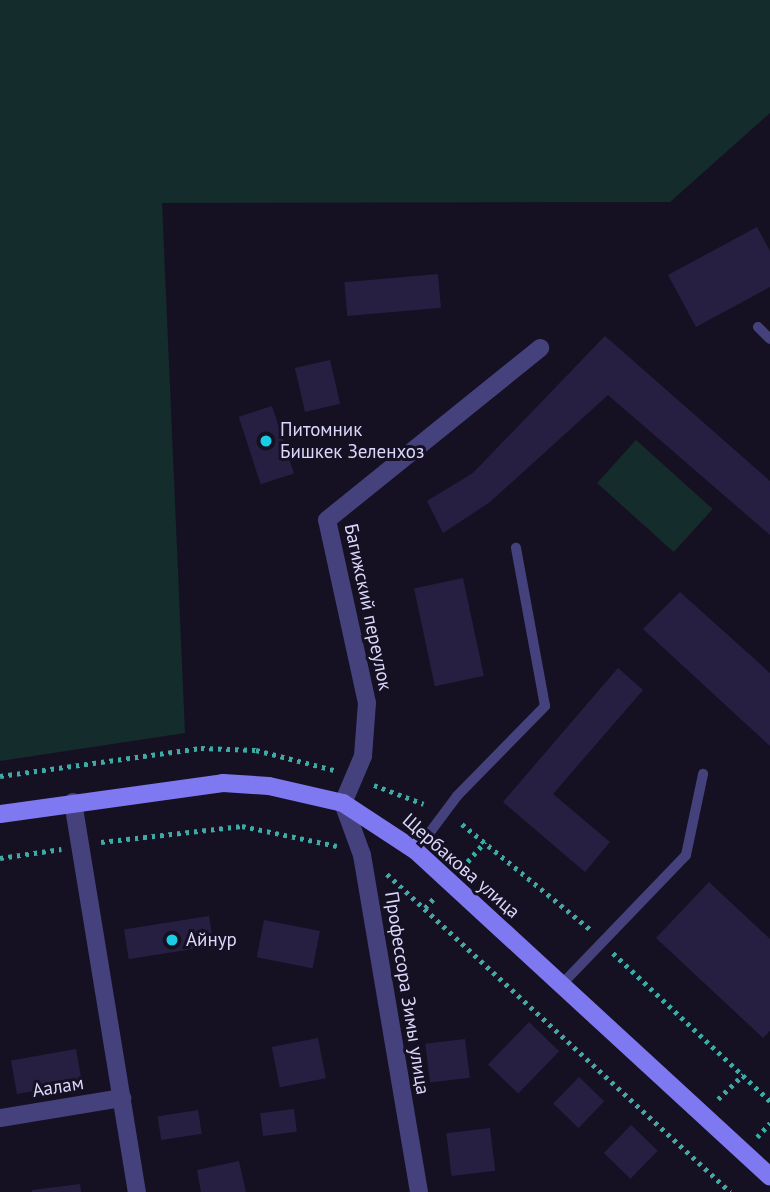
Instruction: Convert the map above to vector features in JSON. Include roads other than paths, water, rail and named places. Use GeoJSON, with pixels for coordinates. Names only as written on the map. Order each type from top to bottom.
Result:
{"type":"FeatureCollection","features":[{"type":"Feature","properties":{"kind":"street","name":"Багижский переулок"},"geometry":{"type":"LineString","coordinates":[[343,803],[363,756],[367,703],[327,520],[540,348]]}},
{"type":"Feature","properties":{"kind":"street","name":"Щербакова улица"},"geometry":{"type":"LineString","coordinates":[[0,814],[223,783],[269,786],[343,803],[416,851],[770,1176]]}},
{"type":"Feature","properties":{"kind":"street"},"geometry":{"type":"LineString","coordinates":[[73,802],[137,1192]]}},
{"type":"Feature","properties":{"kind":"street","name":"Профессора Зимы улица"},"geometry":{"type":"LineString","coordinates":[[343,803],[362,855],[418,1192]]}},
{"type":"Feature","properties":{"kind":"street","name":"Аалам"},"geometry":{"type":"LineString","coordinates":[[0,1118],[122,1098]]}},
{"type":"Feature","properties":{"kind":"lane"},"geometry":{"type":"LineString","coordinates":[[758,327],[770,340]]}},
{"type":"Feature","properties":{"kind":"lane"},"geometry":{"type":"LineString","coordinates":[[416,851],[457,796],[545,706],[516,548]]}},
{"type":"Feature","properties":{"kind":"lane"},"geometry":{"type":"LineString","coordinates":[[562,984],[686,855],[703,774]]}},
{"type":"Feature","properties":{"kind":"place","name":"Питомник Бишкек Зеленхоз"},"geometry":{"type":"Point","coordinates":[266,441]}},
{"type":"Feature","properties":{"kind":"place","name":"Айнур"},"geometry":{"type":"Point","coordinates":[172,940]}}]}
